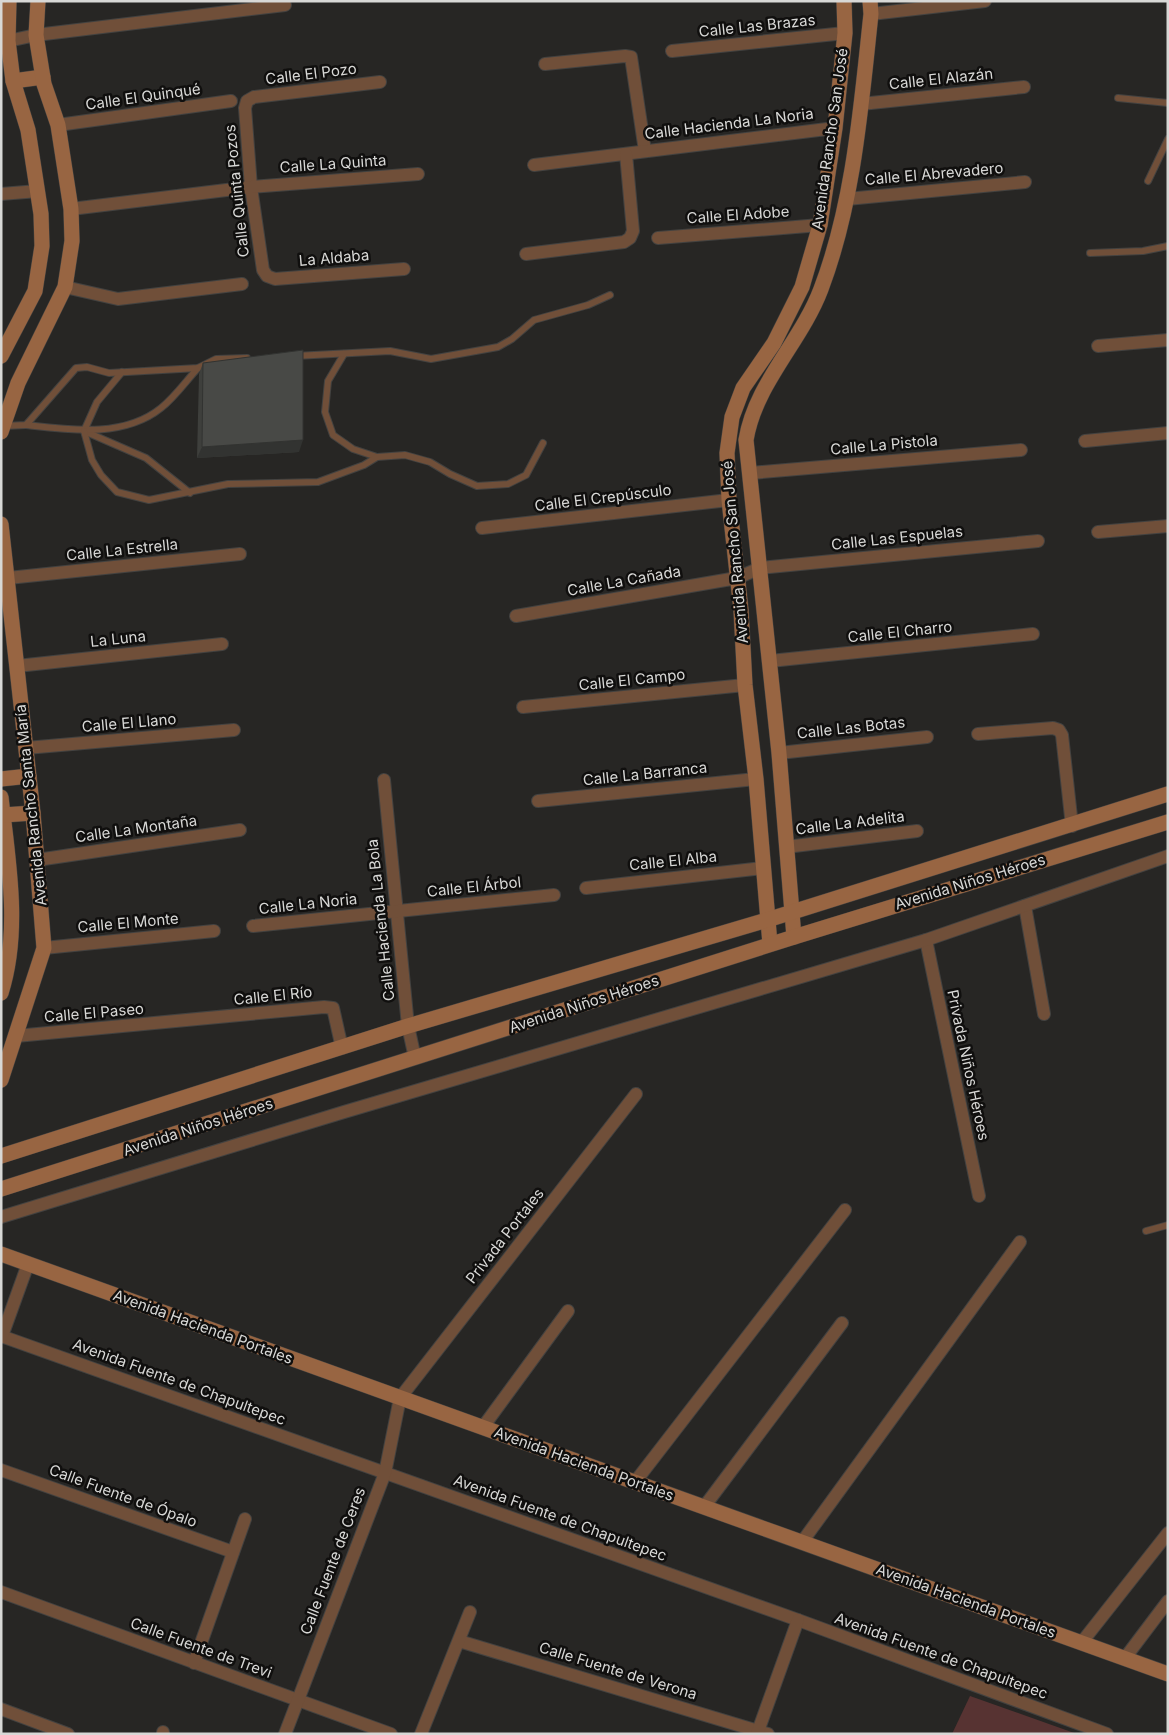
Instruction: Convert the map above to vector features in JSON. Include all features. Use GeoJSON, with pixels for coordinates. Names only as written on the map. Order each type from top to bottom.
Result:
{"type":"FeatureCollection","features":[{"type":"Feature","properties":{"kind":"main road"},"geometry":{"type":"LineString","coordinates":[[2,429],[18,383],[65,287],[72,241],[71,209],[58,125],[43,77],[36,36],[38,1]]}},
{"type":"Feature","properties":{"kind":"main road","name":"Avenida Rancho San José"},"geometry":{"type":"LineString","coordinates":[[770,944],[756,779],[745,685],[729,500],[727,453],[732,417],[743,388],[774,343],[802,286],[820,225],[835,128],[845,33],[844,1]]}},
{"type":"Feature","properties":{"kind":"main road"},"geometry":{"type":"LineString","coordinates":[[1,356],[35,291],[42,246],[38,191],[28,130],[13,81],[6,8]]}},
{"type":"Feature","properties":{"kind":"main road","name":"Avenida Rancho San José"},"geometry":{"type":"LineString","coordinates":[[794,936],[770,661],[746,440],[750,419],[760,397],[792,347],[821,291],[847,199],[861,104],[870,8]]}},
{"type":"Feature","properties":{"kind":"main road"},"geometry":{"type":"LineString","coordinates":[[13,81],[43,77]]}},
{"type":"Feature","properties":{"kind":"main road","name":"Avenida Rancho Santa María"},"geometry":{"type":"LineString","coordinates":[[1,524],[33,813],[44,948],[1,1080]]}},
{"type":"Feature","properties":{"kind":"main road"},"geometry":{"type":"LineString","coordinates":[[1,780],[29,776]]}},
{"type":"Feature","properties":{"kind":"main road","name":"Avenida Niños Héroes"},"geometry":{"type":"LineString","coordinates":[[1,1156],[408,1026],[791,913],[1072,826],[1168,794]]}},
{"type":"Feature","properties":{"kind":"main road","name":"Avenida Rancho Santa María"},"geometry":{"type":"LineString","coordinates":[[1,796],[10,953],[1,993]]}},
{"type":"Feature","properties":{"kind":"main road"},"geometry":{"type":"LineString","coordinates":[[3,815],[33,813]]}},
{"type":"Feature","properties":{"kind":"main road","name":"Avenida Niños Héroes"},"geometry":{"type":"LineString","coordinates":[[1,1189],[794,936],[1168,822]]}},
{"type":"Feature","properties":{"kind":"main road","name":"Avenida Hacienda Portales"},"geometry":{"type":"LineString","coordinates":[[1,1254],[1168,1674]]}},
{"type":"Feature","properties":{"kind":"street"},"geometry":{"type":"LineString","coordinates":[[870,8],[985,1]]}},
{"type":"Feature","properties":{"kind":"street"},"geometry":{"type":"LineString","coordinates":[[8,41],[285,5]]}},
{"type":"Feature","properties":{"kind":"street","name":"Calle Las Brazas"},"geometry":{"type":"LineString","coordinates":[[672,51],[845,33]]}},
{"type":"Feature","properties":{"kind":"street"},"geometry":{"type":"LineString","coordinates":[[545,64],[631,57],[645,151]]}},
{"type":"Feature","properties":{"kind":"street","name":"Calle El Pozo"},"geometry":{"type":"LineString","coordinates":[[247,101],[254,97],[380,82]]}},
{"type":"Feature","properties":{"kind":"street","name":"Calle El Alazán"},"geometry":{"type":"LineString","coordinates":[[861,104],[1024,87]]}},
{"type":"Feature","properties":{"kind":"street","name":"Calle El Quinqué"},"geometry":{"type":"LineString","coordinates":[[58,125],[231,101]]}},
{"type":"Feature","properties":{"kind":"street","name":"Calle Quinta Pozos"},"geometry":{"type":"LineString","coordinates":[[247,101],[245,108],[250,187],[262,270],[267,276]]}},
{"type":"Feature","properties":{"kind":"street","name":"Calle Hacienda La Noria"},"geometry":{"type":"LineString","coordinates":[[534,165],[835,128]]}},
{"type":"Feature","properties":{"kind":"street"},"geometry":{"type":"LineString","coordinates":[[526,254],[624,242],[630,238],[632,231],[626,154]]}},
{"type":"Feature","properties":{"kind":"street","name":"Calle La Quinta"},"geometry":{"type":"LineString","coordinates":[[71,209],[250,187],[418,174]]}},
{"type":"Feature","properties":{"kind":"street","name":"Calle El Abrevadero"},"geometry":{"type":"LineString","coordinates":[[847,199],[1025,182]]}},
{"type":"Feature","properties":{"kind":"street"},"geometry":{"type":"LineString","coordinates":[[1,194],[38,191]]}},
{"type":"Feature","properties":{"kind":"street","name":"Calle El Adobe"},"geometry":{"type":"LineString","coordinates":[[658,238],[820,225]]}},
{"type":"Feature","properties":{"kind":"street","name":"La Aldaba"},"geometry":{"type":"LineString","coordinates":[[267,276],[275,279],[404,268]]}},
{"type":"Feature","properties":{"kind":"street"},"geometry":{"type":"LineString","coordinates":[[65,287],[118,299],[242,284]]}},
{"type":"Feature","properties":{"kind":"street"},"geometry":{"type":"LineString","coordinates":[[1098,346],[1168,340]]}},
{"type":"Feature","properties":{"kind":"street"},"geometry":{"type":"LineString","coordinates":[[1085,441],[1168,433]]}},
{"type":"Feature","properties":{"kind":"street","name":"Calle La Pistola"},"geometry":{"type":"LineString","coordinates":[[751,473],[1021,450]]}},
{"type":"Feature","properties":{"kind":"street","name":"Calle El Crepúsculo"},"geometry":{"type":"LineString","coordinates":[[482,528],[729,500]]}},
{"type":"Feature","properties":{"kind":"street"},"geometry":{"type":"LineString","coordinates":[[1098,532],[1168,526]]}},
{"type":"Feature","properties":{"kind":"street","name":"Calle Las Espuelas"},"geometry":{"type":"LineString","coordinates":[[737,578],[760,568],[1038,541]]}},
{"type":"Feature","properties":{"kind":"street","name":"Calle La Estrella"},"geometry":{"type":"LineString","coordinates":[[8,578],[240,554]]}},
{"type":"Feature","properties":{"kind":"street","name":"Calle La Cañada"},"geometry":{"type":"LineString","coordinates":[[516,616],[737,578]]}},
{"type":"Feature","properties":{"kind":"street","name":"Calle El Charro"},"geometry":{"type":"LineString","coordinates":[[770,661],[1033,634]]}},
{"type":"Feature","properties":{"kind":"street","name":"La Luna"},"geometry":{"type":"LineString","coordinates":[[17,666],[222,644]]}},
{"type":"Feature","properties":{"kind":"street","name":"Calle El Campo"},"geometry":{"type":"LineString","coordinates":[[523,707],[745,685]]}},
{"type":"Feature","properties":{"kind":"street"},"geometry":{"type":"LineString","coordinates":[[978,734],[1053,728],[1059,730],[1062,735],[1072,826]]}},
{"type":"Feature","properties":{"kind":"street","name":"Calle El Llano"},"geometry":{"type":"LineString","coordinates":[[26,748],[234,730]]}},
{"type":"Feature","properties":{"kind":"street","name":"Calle Las Botas"},"geometry":{"type":"LineString","coordinates":[[778,753],[927,737]]}},
{"type":"Feature","properties":{"kind":"street","name":"Calle La Barranca"},"geometry":{"type":"LineString","coordinates":[[538,801],[756,779]]}},
{"type":"Feature","properties":{"kind":"street","name":"Calle Hacienda La Bola"},"geometry":{"type":"LineString","coordinates":[[384,780],[408,1026],[415,1058]]}},
{"type":"Feature","properties":{"kind":"street","name":"Calle La Montaña"},"geometry":{"type":"LineString","coordinates":[[37,860],[240,830]]}},
{"type":"Feature","properties":{"kind":"street","name":"Calle La Adelita"},"geometry":{"type":"LineString","coordinates":[[786,847],[918,831]]}},
{"type":"Feature","properties":{"kind":"street"},"geometry":{"type":"LineString","coordinates":[[1,1217],[354,1109],[926,940],[1168,856]]}},
{"type":"Feature","properties":{"kind":"street","name":"Calle El Alba"},"geometry":{"type":"LineString","coordinates":[[586,888],[763,868]]}},
{"type":"Feature","properties":{"kind":"street","name":"Calle El Árbol"},"geometry":{"type":"LineString","coordinates":[[397,911],[554,896]]}},
{"type":"Feature","properties":{"kind":"street"},"geometry":{"type":"LineString","coordinates":[[1025,906],[1044,1014]]}},
{"type":"Feature","properties":{"kind":"street","name":"Calle La Noria"},"geometry":{"type":"LineString","coordinates":[[253,926],[397,911]]}},
{"type":"Feature","properties":{"kind":"street","name":"Calle El Monte"},"geometry":{"type":"LineString","coordinates":[[44,948],[214,931]]}},
{"type":"Feature","properties":{"kind":"street","name":"Privada Niños Héroes"},"geometry":{"type":"LineString","coordinates":[[926,940],[979,1196]]}},
{"type":"Feature","properties":{"kind":"street","name":"Calle El Río"},"geometry":{"type":"LineString","coordinates":[[175,1022],[324,1007],[333,1008],[342,1048]]}},
{"type":"Feature","properties":{"kind":"street","name":"Calle El Paseo"},"geometry":{"type":"LineString","coordinates":[[16,1036],[175,1022]]}},
{"type":"Feature","properties":{"kind":"street","name":"Privada Portales"},"geometry":{"type":"LineString","coordinates":[[400,1398],[636,1094]]}},
{"type":"Feature","properties":{"kind":"street"},"geometry":{"type":"LineString","coordinates":[[635,1482],[845,1210]]}},
{"type":"Feature","properties":{"kind":"street"},"geometry":{"type":"LineString","coordinates":[[802,1542],[1020,1242]]}},
{"type":"Feature","properties":{"kind":"street"},"geometry":{"type":"LineString","coordinates":[[2,1336],[28,1264]]}},
{"type":"Feature","properties":{"kind":"street"},"geometry":{"type":"LineString","coordinates":[[484,1428],[568,1311]]}},
{"type":"Feature","properties":{"kind":"street"},"geometry":{"type":"LineString","coordinates":[[704,1507],[842,1322]]}},
{"type":"Feature","properties":{"kind":"street","name":"Avenida Fuente de Chapultepec"},"geometry":{"type":"LineString","coordinates":[[2,1336],[798,1620],[1107,1734]]}},
{"type":"Feature","properties":{"kind":"street","name":"Calle Fuente de Ceres"},"geometry":{"type":"LineString","coordinates":[[285,1734],[296,1701],[385,1473],[400,1398]]}},
{"type":"Feature","properties":{"kind":"street","name":"Calle Fuente de Ópalo"},"geometry":{"type":"LineString","coordinates":[[1,1470],[234,1552]]}},
{"type":"Feature","properties":{"kind":"street"},"geometry":{"type":"LineString","coordinates":[[194,1663],[245,1519]]}},
{"type":"Feature","properties":{"kind":"street"},"geometry":{"type":"LineString","coordinates":[[1082,1642],[1168,1533]]}},
{"type":"Feature","properties":{"kind":"street","name":"Calle Fuente de Trevi"},"geometry":{"type":"LineString","coordinates":[[1,1592],[391,1734]]}},
{"type":"Feature","properties":{"kind":"street"},"geometry":{"type":"LineString","coordinates":[[1125,1658],[1168,1601]]}},
{"type":"Feature","properties":{"kind":"street"},"geometry":{"type":"LineString","coordinates":[[421,1734],[470,1612]]}},
{"type":"Feature","properties":{"kind":"street"},"geometry":{"type":"LineString","coordinates":[[761,1732],[798,1620]]}},
{"type":"Feature","properties":{"kind":"street","name":"Calle Fuente de Verona"},"geometry":{"type":"LineString","coordinates":[[459,1641],[761,1732]]}},
{"type":"Feature","properties":{"kind":"street"},"geometry":{"type":"LineString","coordinates":[[1,1709],[68,1734]]}},
{"type":"Feature","properties":{"kind":"lane"},"geometry":{"type":"LineString","coordinates":[[1118,98],[1168,103]]}},
{"type":"Feature","properties":{"kind":"lane"},"geometry":{"type":"LineString","coordinates":[[1148,180],[1168,139]]}},
{"type":"Feature","properties":{"kind":"lane"},"geometry":{"type":"LineString","coordinates":[[1090,253],[1143,251],[1168,246]]}},
{"type":"Feature","properties":{"kind":"lane"},"geometry":{"type":"LineString","coordinates":[[285,356],[390,351],[431,359],[498,347],[534,320],[588,305],[610,295]]}},
{"type":"Feature","properties":{"kind":"lane"},"geometry":{"type":"LineString","coordinates":[[344,354],[328,381],[325,412],[333,435],[353,449],[377,457],[405,455],[430,462],[477,486],[508,484],[526,475],[543,443]]}},
{"type":"Feature","properties":{"kind":"lane"},"geometry":{"type":"LineString","coordinates":[[2,429],[26,425],[84,431],[145,419],[162,407],[198,368],[216,359],[255,357]]}},
{"type":"Feature","properties":{"kind":"lane"},"geometry":{"type":"LineString","coordinates":[[26,425],[76,368],[87,366],[110,373],[198,368]]}},
{"type":"Feature","properties":{"kind":"lane"},"geometry":{"type":"LineString","coordinates":[[122,372],[97,402],[84,431],[92,460],[101,475],[117,492],[149,500],[228,484],[318,482],[377,457]]}},
{"type":"Feature","properties":{"kind":"lane"},"geometry":{"type":"LineString","coordinates":[[84,431],[146,458],[190,493]]}},
{"type":"Feature","properties":{"kind":"lane"},"geometry":{"type":"LineString","coordinates":[[1146,1231],[1168,1225]]}},
{"type":"Feature","properties":{"kind":"shaded area"},"geometry":{"type":"Polygon","coordinates":[[[970,1696],[1077,1734],[952,1734],[970,1696]]]}},
{"type":"Feature","properties":{"kind":"building"},"geometry":{"type":"Polygon","coordinates":[[[303,350],[303,440],[202,447],[203,363],[303,350]]]}}]}
